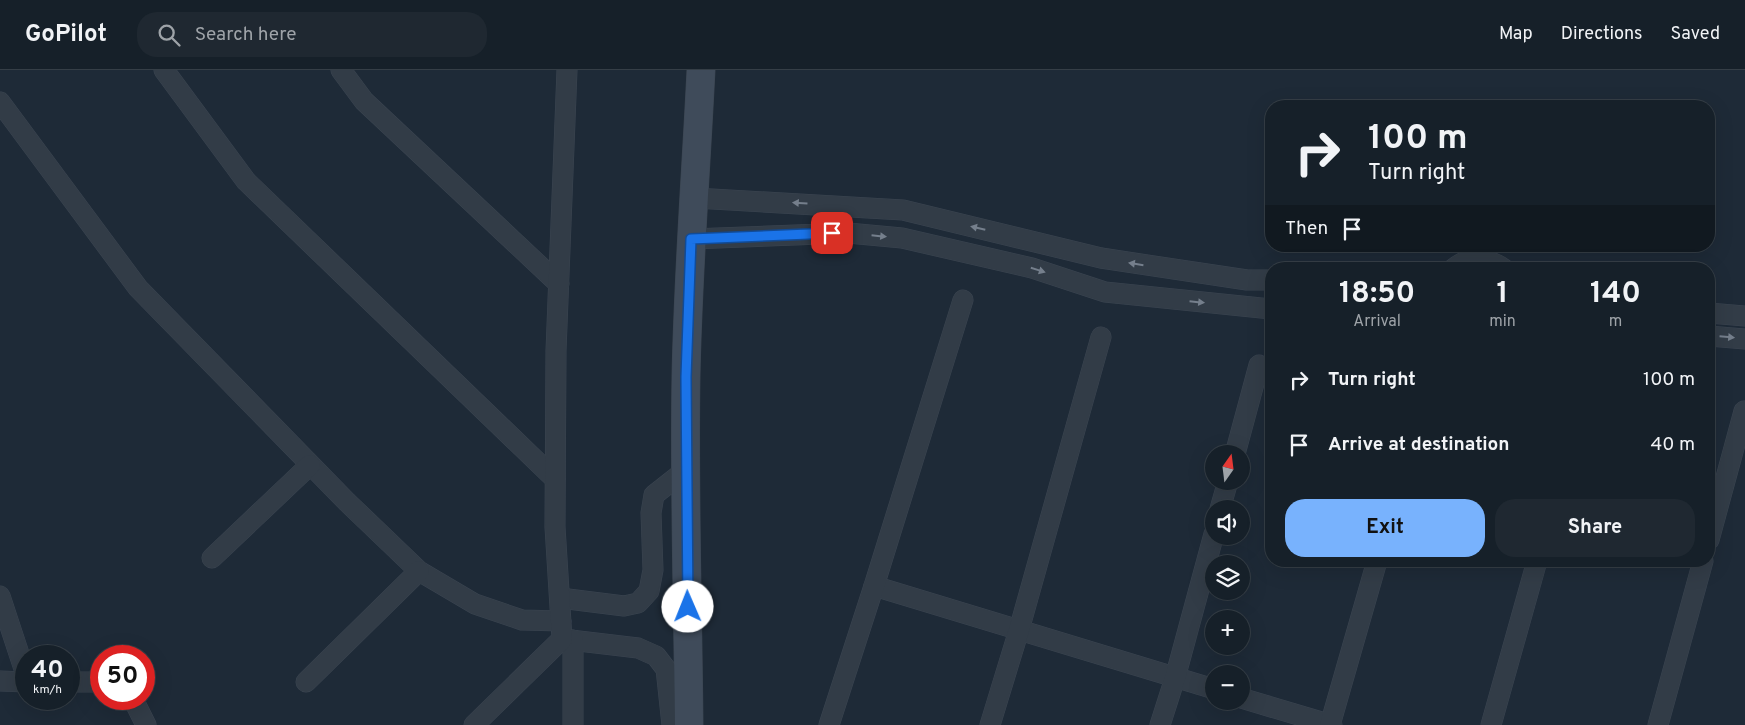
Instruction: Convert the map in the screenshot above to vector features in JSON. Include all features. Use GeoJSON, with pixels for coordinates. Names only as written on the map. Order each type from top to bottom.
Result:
{"type":"FeatureCollection","features":[{"type":"Feature","properties":{"kind":"main road"},"geometry":{"type":"LineString","coordinates":[[689,725],[686,377],[691,239],[695,198],[701,70]]}},
{"type":"Feature","properties":{"kind":"street"},"geometry":{"type":"LineString","coordinates":[[164,70],[246,180],[555,479]]}},
{"type":"Feature","properties":{"kind":"street"},"geometry":{"type":"LineString","coordinates":[[342,70],[364,100],[559,284]]}},
{"type":"Feature","properties":{"kind":"street"},"geometry":{"type":"LineString","coordinates":[[565,72],[556,351],[555,526],[560,598],[573,725]]}},
{"type":"Feature","properties":{"kind":"street"},"geometry":{"type":"LineString","coordinates":[[0,102],[138,288],[310,465],[419,571],[475,604],[565,633],[638,648],[656,656],[666,669],[672,725]]}},
{"type":"Feature","properties":{"kind":"street"},"geometry":{"type":"LineString","coordinates":[[695,198],[902,210],[1101,258],[1247,280],[1265,280]]}},
{"type":"Feature","properties":{"kind":"street"},"geometry":{"type":"LineString","coordinates":[[691,239],[848,233],[902,238],[1032,268],[1105,292],[1265,308]]}},
{"type":"Feature","properties":{"kind":"street"},"geometry":{"type":"LineString","coordinates":[[1464,262],[1484,260],[1491,262]]}},
{"type":"Feature","properties":{"kind":"street"},"geometry":{"type":"LineString","coordinates":[[829,725],[963,300]]}},
{"type":"Feature","properties":{"kind":"street"},"geometry":{"type":"LineString","coordinates":[[1715,313],[1745,316]]}},
{"type":"Feature","properties":{"kind":"street"},"geometry":{"type":"LineString","coordinates":[[1715,336],[1745,339]]}},
{"type":"Feature","properties":{"kind":"street"},"geometry":{"type":"LineString","coordinates":[[990,725],[1019,630],[1101,337]]}},
{"type":"Feature","properties":{"kind":"street"},"geometry":{"type":"LineString","coordinates":[[1237,445],[1259,365]]}},
{"type":"Feature","properties":{"kind":"street"},"geometry":{"type":"LineString","coordinates":[[1715,518],[1744,410]]}},
{"type":"Feature","properties":{"kind":"street"},"geometry":{"type":"LineString","coordinates":[[212,558],[310,465]]}},
{"type":"Feature","properties":{"kind":"street"},"geometry":{"type":"LineString","coordinates":[[560,598],[624,606],[638,603],[650,591],[653,570],[651,513],[654,495],[687,469]]}},
{"type":"Feature","properties":{"kind":"street"},"geometry":{"type":"LineString","coordinates":[[1160,725],[1175,678],[1211,545]]}},
{"type":"Feature","properties":{"kind":"street"},"geometry":{"type":"LineString","coordinates":[[1250,701],[1330,725],[1375,567]]}},
{"type":"Feature","properties":{"kind":"street"},"geometry":{"type":"LineString","coordinates":[[1491,725],[1535,567]]}},
{"type":"Feature","properties":{"kind":"street"},"geometry":{"type":"LineString","coordinates":[[1658,725],[1701,567]]}},
{"type":"Feature","properties":{"kind":"street"},"geometry":{"type":"LineString","coordinates":[[306,682],[419,571]]}},
{"type":"Feature","properties":{"kind":"street"},"geometry":{"type":"LineString","coordinates":[[874,586],[1205,686]]}},
{"type":"Feature","properties":{"kind":"street"},"geometry":{"type":"LineString","coordinates":[[0,596],[16,645]]}},
{"type":"Feature","properties":{"kind":"street"},"geometry":{"type":"LineString","coordinates":[[474,725],[565,633]]}},
{"type":"Feature","properties":{"kind":"street"},"geometry":{"type":"LineString","coordinates":[[0,681],[15,682]]}},
{"type":"Feature","properties":{"kind":"street"},"geometry":{"type":"LineString","coordinates":[[138,710],[146,725]]}},
{"type":"Feature","properties":{"kind":"route"},"geometry":{"type":"LineString","coordinates":[[688,607],[686,377],[691,239],[832,233]]}}]}
